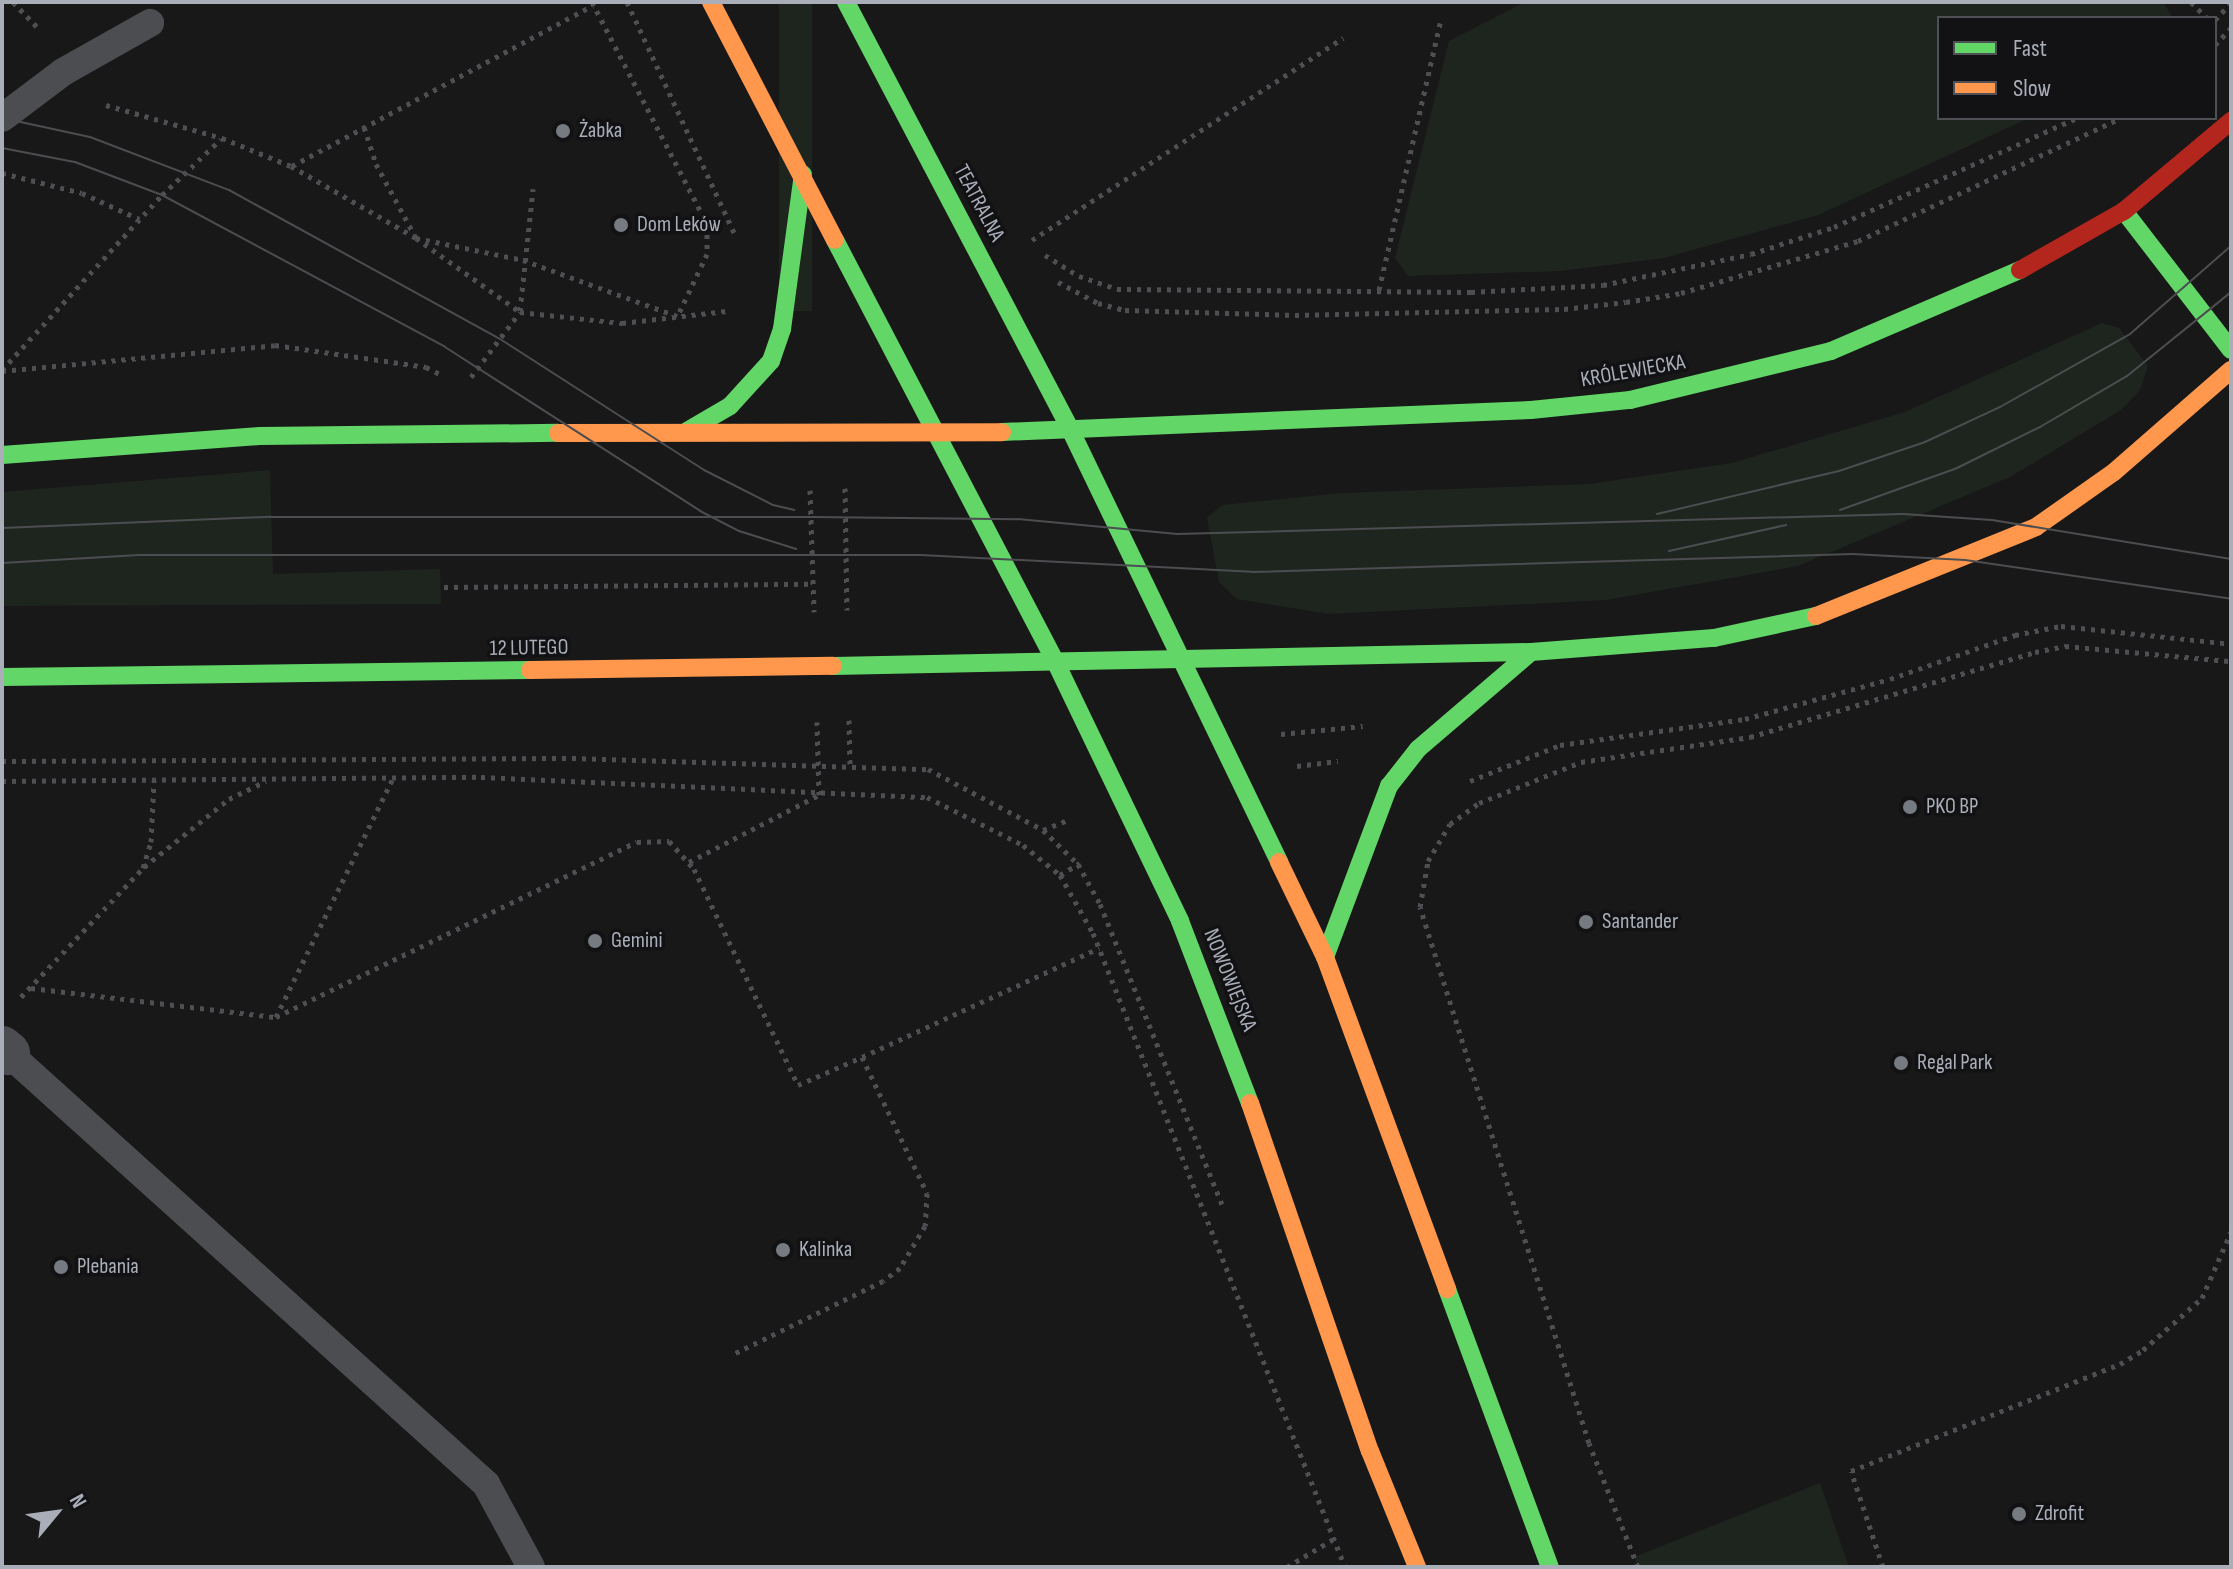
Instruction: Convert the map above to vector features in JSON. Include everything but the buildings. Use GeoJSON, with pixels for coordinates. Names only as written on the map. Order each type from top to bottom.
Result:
{"type":"FeatureCollection","features":[{"type":"Feature","properties":{"kind":"main road"},"geometry":{"type":"LineString","coordinates":[[2,455],[259,436],[687,431],[940,435],[711,2]]}},
{"type":"Feature","properties":{"kind":"main road","name":"TEATRALNA"},"geometry":{"type":"LineString","coordinates":[[846,2],[1069,427]]}},
{"type":"Feature","properties":{"kind":"main road","name":"KRÓLEWIECKA"},"geometry":{"type":"LineString","coordinates":[[940,435],[1069,427],[1531,410],[1630,400],[1831,351],[2007,277],[2124,211],[2231,121]]}},
{"type":"Feature","properties":{"kind":"main road"},"geometry":{"type":"LineString","coordinates":[[687,431],[730,406],[771,361],[782,329],[803,174]]}},
{"type":"Feature","properties":{"kind":"main road"},"geometry":{"type":"LineString","coordinates":[[2124,211],[2231,350]]}},
{"type":"Feature","properties":{"kind":"main road"},"geometry":{"type":"LineString","coordinates":[[1056,663],[1531,652],[1714,638],[1807,620],[1965,560],[2036,527],[2114,472],[2231,370]]}},
{"type":"Feature","properties":{"kind":"main road"},"geometry":{"type":"LineString","coordinates":[[1069,427],[1241,789],[1325,957],[1550,1567]]}},
{"type":"Feature","properties":{"kind":"main road","name":"NOWOWIEJSKA"},"geometry":{"type":"LineString","coordinates":[[940,435],[1140,833],[1219,1015],[1370,1451],[1417,1567]]}},
{"type":"Feature","properties":{"kind":"main road"},"geometry":{"type":"LineString","coordinates":[[1325,957],[1389,786],[1418,749],[1531,652]]}},
{"type":"Feature","properties":{"kind":"main road","name":"12 LUTEGO"},"geometry":{"type":"LineString","coordinates":[[2,677],[1056,663]]}},
{"type":"Feature","properties":{"kind":"lane"},"geometry":{"type":"LineString","coordinates":[[2,118],[67,69],[150,23]]}},
{"type":"Feature","properties":{"kind":"lane"},"geometry":{"type":"LineString","coordinates":[[6,1037],[486,1484],[531,1567]]}},
{"type":"Feature","properties":{"kind":"path"},"geometry":{"type":"LineString","coordinates":[[13,2],[88,100],[222,138],[291,166],[416,238],[520,312],[622,323],[678,316]]}},
{"type":"Feature","properties":{"kind":"path"},"geometry":{"type":"LineString","coordinates":[[627,2],[734,228],[735,242]]}},
{"type":"Feature","properties":{"kind":"path"},"geometry":{"type":"LineString","coordinates":[[291,166],[592,3],[707,224],[707,254],[678,316]]}},
{"type":"Feature","properties":{"kind":"path"},"geometry":{"type":"LineString","coordinates":[[2217,18],[2231,3]]}},
{"type":"Feature","properties":{"kind":"path"},"geometry":{"type":"LineString","coordinates":[[1379,290],[1440,23]]}},
{"type":"Feature","properties":{"kind":"path"},"geometry":{"type":"LineString","coordinates":[[2217,43],[2231,28]]}},
{"type":"Feature","properties":{"kind":"path"},"geometry":{"type":"LineString","coordinates":[[1343,38],[1030,241],[1079,276],[1117,289],[1546,291],[1678,272],[1834,227],[2072,120]]}},
{"type":"Feature","properties":{"kind":"path"},"geometry":{"type":"LineString","coordinates":[[1000,295],[1049,278],[1098,303],[1125,310],[1295,315],[1564,309],[1626,302],[1681,293],[1858,241],[2116,120]]}},
{"type":"Feature","properties":{"kind":"path"},"geometry":{"type":"LineString","coordinates":[[364,127],[376,164],[416,238],[523,260],[678,316]]}},
{"type":"Feature","properties":{"kind":"path"},"geometry":{"type":"LineString","coordinates":[[2,370],[139,219],[222,138]]}},
{"type":"Feature","properties":{"kind":"path"},"geometry":{"type":"LineString","coordinates":[[2,173],[82,193],[139,219]]}},
{"type":"Feature","properties":{"kind":"path"},"geometry":{"type":"LineString","coordinates":[[464,387],[520,312],[523,260],[533,189]]}},
{"type":"Feature","properties":{"kind":"path"},"geometry":{"type":"LineString","coordinates":[[734,310],[719,352],[771,361]]}},
{"type":"Feature","properties":{"kind":"path"},"geometry":{"type":"LineString","coordinates":[[2,370],[275,345],[426,367],[451,380]]}},
{"type":"Feature","properties":{"kind":"path"},"geometry":{"type":"LineString","coordinates":[[807,432],[819,795]]}},
{"type":"Feature","properties":{"kind":"path"},"geometry":{"type":"LineString","coordinates":[[844,432],[850,764]]}},
{"type":"Feature","properties":{"kind":"path"},"geometry":{"type":"LineString","coordinates":[[444,587],[812,584]]}},
{"type":"Feature","properties":{"kind":"path"},"geometry":{"type":"LineString","coordinates":[[1471,782],[1560,745],[1745,719],[1890,679],[2015,635],[2061,626],[2231,644]]}},
{"type":"Feature","properties":{"kind":"path"},"geometry":{"type":"LineString","coordinates":[[1638,1567],[1589,1443],[1420,907],[1428,861],[1450,824],[1479,803],[1581,762],[1750,737],[2035,652],[2065,646],[2231,661]]}},
{"type":"Feature","properties":{"kind":"path"},"geometry":{"type":"LineString","coordinates":[[2,761],[213,757],[850,764],[928,769],[1043,830],[1078,864],[1100,904],[1223,1208]]}},
{"type":"Feature","properties":{"kind":"path"},"geometry":{"type":"LineString","coordinates":[[1241,789],[1309,762],[1341,761],[1450,824]]}},
{"type":"Feature","properties":{"kind":"path"},"geometry":{"type":"LineString","coordinates":[[2,781],[481,777],[819,795],[927,797],[1023,845],[1060,875],[1099,948],[1345,1567]]}},
{"type":"Feature","properties":{"kind":"path"},"geometry":{"type":"LineString","coordinates":[[276,1017],[393,778]]}},
{"type":"Feature","properties":{"kind":"path"},"geometry":{"type":"LineString","coordinates":[[6,1037],[31,988],[143,868],[229,799],[270,779]]}},
{"type":"Feature","properties":{"kind":"path"},"geometry":{"type":"LineString","coordinates":[[143,868],[151,842],[154,780]]}},
{"type":"Feature","properties":{"kind":"path"},"geometry":{"type":"LineString","coordinates":[[689,862],[819,795]]}},
{"type":"Feature","properties":{"kind":"path"},"geometry":{"type":"LineString","coordinates":[[1060,875],[1140,833]]}},
{"type":"Feature","properties":{"kind":"path"},"geometry":{"type":"LineString","coordinates":[[31,988],[276,1017],[637,842],[669,841],[689,862],[798,1085],[1099,948]]}},
{"type":"Feature","properties":{"kind":"path"},"geometry":{"type":"LineString","coordinates":[[733,1354],[883,1281],[916,1249],[929,1212],[927,1193],[862,1057]]}},
{"type":"Feature","properties":{"kind":"path"},"geometry":{"type":"LineString","coordinates":[[1883,1567],[1851,1471],[2120,1364],[2143,1350],[2202,1298],[2231,1232]]}},
{"type":"Feature","properties":{"kind":"path"},"geometry":{"type":"LineString","coordinates":[[1287,1567],[1335,1538]]}},
{"type":"Feature","properties":{"kind":"shaded area"},"geometry":{"type":"Polygon","coordinates":[[[779,2],[812,2],[812,311],[779,311],[779,2]]]}},
{"type":"Feature","properties":{"kind":"shaded area"},"geometry":{"type":"Polygon","coordinates":[[[1525,2],[2163,2],[2172,16],[1937,16],[1937,120],[2025,120],[1818,215],[1664,258],[1560,271],[1408,276],[1395,258],[1449,41],[1525,2]]]}},
{"type":"Feature","properties":{"kind":"shaded area"},"geometry":{"type":"Polygon","coordinates":[[[2102,323],[2119,328],[2148,366],[2140,390],[2121,410],[2010,477],[1798,566],[1606,600],[1329,614],[1237,599],[1219,582],[1207,518],[1222,505],[1342,493],[1589,484],[1732,463],[1905,412],[2102,323]]]}},
{"type":"Feature","properties":{"kind":"shaded area"},"geometry":{"type":"Polygon","coordinates":[[[270,470],[273,574],[440,569],[441,604],[2,606],[2,492],[270,470]]]}},
{"type":"Feature","properties":{"kind":"shaded area"},"geometry":{"type":"Polygon","coordinates":[[[1820,1483],[1849,1567],[1638,1567],[1634,1557],[1820,1483]]]}},
{"type":"Feature","properties":{"kind":"tram line"},"geometry":{"type":"LineString","coordinates":[[2,118],[90,137],[229,190],[500,339],[704,470],[773,505],[794,510]]}},
{"type":"Feature","properties":{"kind":"tram line"},"geometry":{"type":"LineString","coordinates":[[2,148],[75,162],[162,195],[445,347],[700,511],[739,531],[796,549]]}},
{"type":"Feature","properties":{"kind":"tram line"},"geometry":{"type":"LineString","coordinates":[[1657,514],[1839,471],[1925,442],[2000,407],[2130,334],[2231,246]]}},
{"type":"Feature","properties":{"kind":"tram line"},"geometry":{"type":"LineString","coordinates":[[1840,510],[1957,468],[2040,427],[2127,376],[2231,292]]}},
{"type":"Feature","properties":{"kind":"tram line"},"geometry":{"type":"LineString","coordinates":[[2,528],[270,517],[812,517],[1018,519],[1177,534],[1903,514],[1992,520],[2231,559]]}},
{"type":"Feature","properties":{"kind":"tram line"},"geometry":{"type":"LineString","coordinates":[[1669,551],[1786,525]]}},
{"type":"Feature","properties":{"kind":"tram line"},"geometry":{"type":"LineString","coordinates":[[2,563],[139,555],[921,555],[1252,572],[1853,554],[1965,560],[2231,599]]}},
{"type":"Feature","properties":{"kind":"traffic: fast"},"geometry":{"type":"LineString","coordinates":[[846,2],[1069,427],[1279,862]]}},
{"type":"Feature","properties":{"kind":"traffic: fast"},"geometry":{"type":"LineString","coordinates":[[687,431],[730,406],[771,361],[782,329],[803,174]]}},
{"type":"Feature","properties":{"kind":"traffic: fast"},"geometry":{"type":"LineString","coordinates":[[2124,211],[2231,350]]}},
{"type":"Feature","properties":{"kind":"traffic: fast"},"geometry":{"type":"LineString","coordinates":[[835,240],[1056,663],[1180,921],[1250,1103]]}},
{"type":"Feature","properties":{"kind":"traffic: fast"},"geometry":{"type":"LineString","coordinates":[[1002,432],[1531,410],[1630,400],[1831,351],[2020,270]]}},
{"type":"Feature","properties":{"kind":"traffic: fast"},"geometry":{"type":"LineString","coordinates":[[2,455],[259,436],[558,433]]}},
{"type":"Feature","properties":{"kind":"traffic: fast"},"geometry":{"type":"LineString","coordinates":[[833,666],[1531,652],[1714,638],[1816,616]]}},
{"type":"Feature","properties":{"kind":"traffic: fast"},"geometry":{"type":"LineString","coordinates":[[1325,957],[1389,786],[1418,749],[1531,652]]}},
{"type":"Feature","properties":{"kind":"traffic: fast"},"geometry":{"type":"LineString","coordinates":[[2,677],[530,670]]}},
{"type":"Feature","properties":{"kind":"traffic: fast"},"geometry":{"type":"LineString","coordinates":[[1447,1289],[1550,1567]]}},
{"type":"Feature","properties":{"kind":"traffic: slow"},"geometry":{"type":"LineString","coordinates":[[711,2],[835,240]]}},
{"type":"Feature","properties":{"kind":"traffic: slow"},"geometry":{"type":"LineString","coordinates":[[1816,616],[2036,527],[2114,472],[2231,370]]}},
{"type":"Feature","properties":{"kind":"traffic: slow"},"geometry":{"type":"LineString","coordinates":[[558,433],[1002,432]]}},
{"type":"Feature","properties":{"kind":"traffic: slow"},"geometry":{"type":"LineString","coordinates":[[530,670],[833,666]]}},
{"type":"Feature","properties":{"kind":"traffic: slow"},"geometry":{"type":"LineString","coordinates":[[1279,862],[1325,957],[1447,1289]]}},
{"type":"Feature","properties":{"kind":"traffic: slow"},"geometry":{"type":"LineString","coordinates":[[1250,1103],[1370,1451],[1417,1567]]}},
{"type":"Feature","properties":{"kind":"traffic: jam"},"geometry":{"type":"LineString","coordinates":[[2020,270],[2124,211],[2231,121]]}},
{"type":"Feature","properties":{"kind":"place","name":"Żabka"},"geometry":{"type":"Point","coordinates":[563,131]}},
{"type":"Feature","properties":{"kind":"place","name":"Dom Leków"},"geometry":{"type":"Point","coordinates":[621,225]}},
{"type":"Feature","properties":{"kind":"place","name":"PKO BP"},"geometry":{"type":"Point","coordinates":[1910,807]}},
{"type":"Feature","properties":{"kind":"place","name":"Santander"},"geometry":{"type":"Point","coordinates":[1586,922]}},
{"type":"Feature","properties":{"kind":"place","name":"Gemini"},"geometry":{"type":"Point","coordinates":[595,941]}},
{"type":"Feature","properties":{"kind":"place","name":"Regal Park"},"geometry":{"type":"Point","coordinates":[1901,1063]}},
{"type":"Feature","properties":{"kind":"place","name":"Kalinka"},"geometry":{"type":"Point","coordinates":[783,1250]}},
{"type":"Feature","properties":{"kind":"place","name":"Plebania"},"geometry":{"type":"Point","coordinates":[61,1267]}},
{"type":"Feature","properties":{"kind":"place","name":"Zdrofit"},"geometry":{"type":"Point","coordinates":[2019,1514]}}]}
